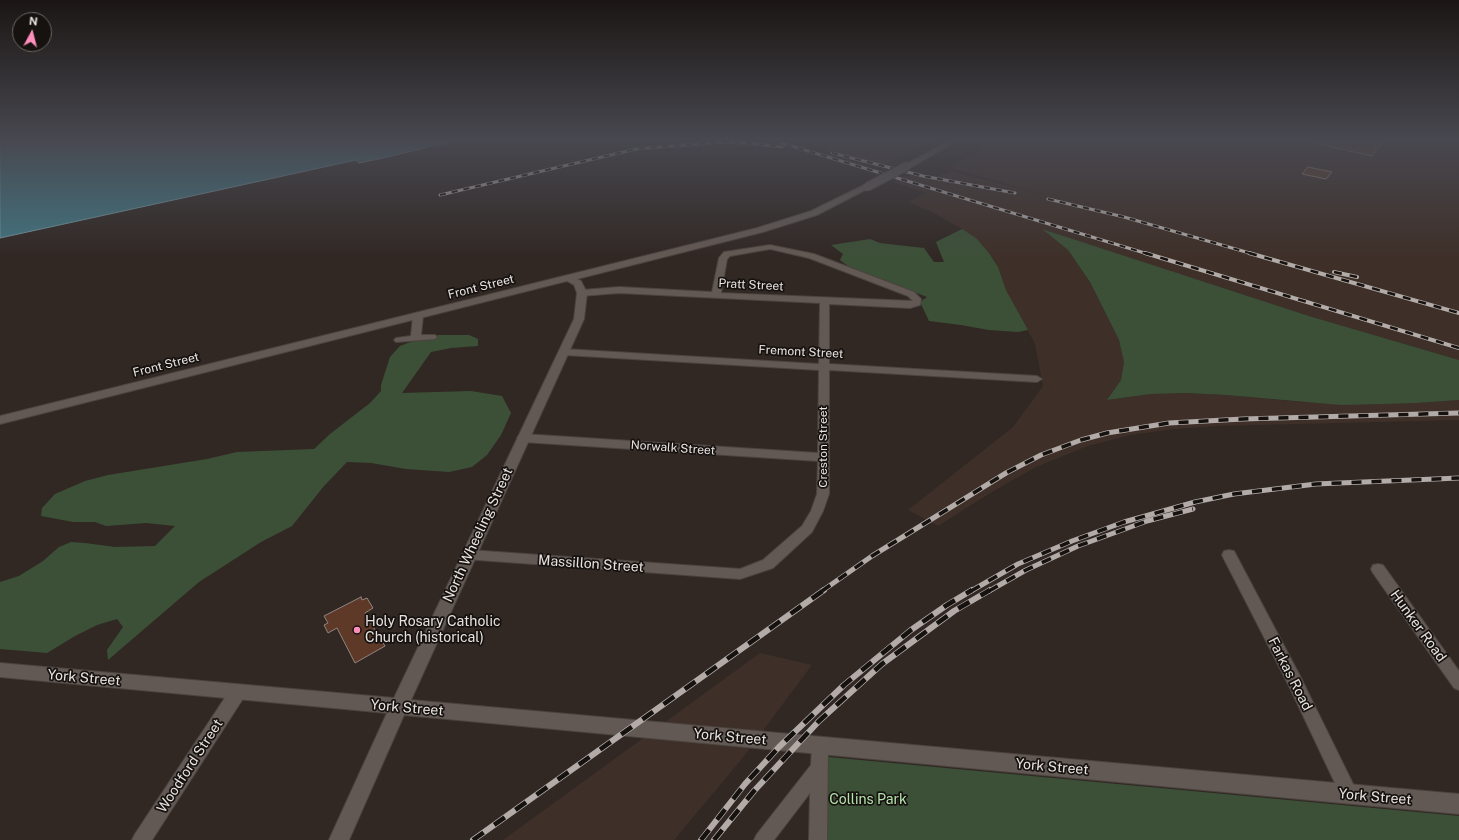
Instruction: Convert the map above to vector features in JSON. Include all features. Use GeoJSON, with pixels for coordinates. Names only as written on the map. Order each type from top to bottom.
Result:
{"type":"FeatureCollection","features":[{"type":"Feature","properties":{"kind":"street","name":"Front Street"},"geometry":{"type":"LineString","coordinates":[[0,420],[790,222],[826,208],[880,180]]}},
{"type":"Feature","properties":{"kind":"street","name":"Pratt Street"},"geometry":{"type":"LineString","coordinates":[[582,293],[606,290],[716,296],[910,305],[917,303],[917,299],[911,294],[811,256],[770,247],[727,254],[723,258],[716,296]]}},
{"type":"Feature","properties":{"kind":"street"},"geometry":{"type":"LineString","coordinates":[[568,278],[578,283],[582,293]]}},
{"type":"Feature","properties":{"kind":"street","name":"North Wheeling Street"},"geometry":{"type":"LineString","coordinates":[[339,840],[469,554],[579,319],[582,293]]}},
{"type":"Feature","properties":{"kind":"street","name":"Creston Street"},"geometry":{"type":"LineString","coordinates":[[714,573],[740,574],[768,564],[786,550],[807,529],[817,512],[823,494],[822,457],[825,301]]}},
{"type":"Feature","properties":{"kind":"street"},"geometry":{"type":"LineString","coordinates":[[416,338],[418,316]]}},
{"type":"Feature","properties":{"kind":"street"},"geometry":{"type":"LineString","coordinates":[[399,340],[432,336]]}},
{"type":"Feature","properties":{"kind":"street","name":"Fremont Street"},"geometry":{"type":"LineString","coordinates":[[564,352],[1037,378]]}},
{"type":"Feature","properties":{"kind":"street","name":"Norwalk Street"},"geometry":{"type":"LineString","coordinates":[[523,438],[822,457]]}},
{"type":"Feature","properties":{"kind":"street","name":"Massillon Street"},"geometry":{"type":"LineString","coordinates":[[469,554],[714,573]]}},
{"type":"Feature","properties":{"kind":"street","name":"Farkas Road"},"geometry":{"type":"LineString","coordinates":[[1229,554],[1295,681],[1349,794]]}},
{"type":"Feature","properties":{"kind":"street","name":"Hunker Road"},"geometry":{"type":"LineString","coordinates":[[1378,569],[1459,683]]}},
{"type":"Feature","properties":{"kind":"street","name":"York Street"},"geometry":{"type":"LineString","coordinates":[[0,670],[1459,804]]}},
{"type":"Feature","properties":{"kind":"street","name":"Woodford Street"},"geometry":{"type":"LineString","coordinates":[[141,840],[238,692]]}},
{"type":"Feature","properties":{"kind":"street"},"geometry":{"type":"LineString","coordinates":[[818,840],[820,746]]}},
{"type":"Feature","properties":{"kind":"street"},"geometry":{"type":"LineString","coordinates":[[763,840],[819,768]]}},
{"type":"Feature","properties":{"kind":"shaded area"},"geometry":{"type":"Polygon","coordinates":[[[897,180],[988,180],[1056,198],[993,180],[1459,180],[1459,360],[1309,316],[1043,230],[1068,250],[1090,282],[1119,340],[1124,362],[1121,380],[1107,400],[1151,394],[1186,393],[1302,402],[1417,403],[1459,400],[1459,420],[1218,426],[1174,429],[1131,435],[1088,446],[1036,467],[992,492],[938,526],[908,510],[1013,427],[1043,386],[1035,344],[1006,290],[998,267],[989,253],[962,229],[932,212],[908,202],[926,193],[893,182],[897,180]]]}},
{"type":"Feature","properties":{"kind":"shaded area"},"geometry":{"type":"Polygon","coordinates":[[[760,653],[812,665],[741,760],[674,840],[503,840],[760,653]]]}},
{"type":"Feature","properties":{"kind":"green space"},"geometry":{"type":"Polygon","coordinates":[[[962,229],[976,238],[989,253],[998,267],[1006,290],[1028,330],[1018,332],[989,330],[929,321],[920,302],[927,297],[849,267],[840,260],[843,254],[831,245],[870,239],[880,243],[924,248],[934,262],[944,262],[936,242],[962,229]]]}},
{"type":"Feature","properties":{"kind":"green space"},"geometry":{"type":"Polygon","coordinates":[[[1042,229],[1309,316],[1459,360],[1459,400],[1417,403],[1341,405],[1186,393],[1151,394],[1107,400],[1121,380],[1124,362],[1119,340],[1090,282],[1068,250],[1042,229]]]}},
{"type":"Feature","properties":{"kind":"green space"},"geometry":{"type":"Polygon","coordinates":[[[439,335],[469,335],[478,339],[478,346],[451,348],[431,352],[402,393],[471,391],[502,396],[511,413],[501,435],[487,455],[472,467],[449,472],[406,469],[371,463],[347,462],[324,486],[292,526],[261,542],[199,582],[108,660],[107,650],[123,627],[117,619],[97,625],[47,653],[0,649],[0,582],[19,576],[43,561],[59,547],[71,542],[115,547],[155,546],[175,526],[146,523],[106,526],[95,522],[73,522],[41,516],[42,508],[55,494],[85,481],[108,475],[207,459],[237,452],[314,449],[330,434],[370,403],[381,391],[381,385],[390,357],[400,346],[416,340],[439,335]]]}},
{"type":"Feature","properties":{"kind":"green space","name":"Collins Park"},"geometry":{"type":"Polygon","coordinates":[[[828,757],[1459,816],[1459,840],[828,840],[828,757]]]}},
{"type":"Feature","properties":{"kind":"water"},"geometry":{"type":"Polygon","coordinates":[[[0,180],[264,180],[0,238],[0,180]]]}},
{"type":"Feature","properties":{"kind":"building","name":"Holy Rosary Catholic Church (historical)"},"geometry":{"type":"Polygon","coordinates":[[[361,597],[362,600],[367,598],[373,608],[365,613],[385,646],[355,663],[337,628],[328,633],[324,625],[328,623],[324,616],[361,597]]]}},
{"type":"Feature","properties":{"kind":"railway"},"geometry":{"type":"LineString","coordinates":[[440,195],[503,180]]}},
{"type":"Feature","properties":{"kind":"railway"},"geometry":{"type":"LineString","coordinates":[[904,180],[1148,254]]}},
{"type":"Feature","properties":{"kind":"railway"},"geometry":{"type":"LineString","coordinates":[[946,180],[1015,193]]}},
{"type":"Feature","properties":{"kind":"railway"},"geometry":{"type":"LineString","coordinates":[[1048,199],[1124,217],[1253,254]]}},
{"type":"Feature","properties":{"kind":"railway"},"geometry":{"type":"LineString","coordinates":[[1145,253],[1459,348]]}},
{"type":"Feature","properties":{"kind":"railway"},"geometry":{"type":"LineString","coordinates":[[1249,253],[1459,313]]}},
{"type":"Feature","properties":{"kind":"railway"},"geometry":{"type":"LineString","coordinates":[[1334,272],[1357,277]]}},
{"type":"Feature","properties":{"kind":"railway"},"geometry":{"type":"LineString","coordinates":[[822,591],[872,556],[1006,473],[1041,455],[1081,440],[1107,433],[1169,423],[1243,419],[1459,413]]}},
{"type":"Feature","properties":{"kind":"railway"},"geometry":{"type":"LineString","coordinates":[[971,591],[1018,564],[1072,541],[1124,522],[1195,502],[1234,494],[1316,484],[1459,478]]}},
{"type":"Feature","properties":{"kind":"railway"},"geometry":{"type":"LineString","coordinates":[[989,591],[1026,570],[1078,546],[1147,521],[1193,509]]}},
{"type":"Feature","properties":{"kind":"railway"},"geometry":{"type":"LineString","coordinates":[[473,840],[824,590]]}},
{"type":"Feature","properties":{"kind":"railway"},"geometry":{"type":"LineString","coordinates":[[701,840],[745,784],[779,747],[844,685],[911,630],[972,590]]}},
{"type":"Feature","properties":{"kind":"railway"},"geometry":{"type":"LineString","coordinates":[[714,840],[754,791],[819,721],[882,664],[954,611],[990,590]]}},
{"type":"Feature","properties":{"kind":"place","name":"Holy Rosary Catholic Church (historical)"},"geometry":{"type":"Point","coordinates":[357,630]}}]}
